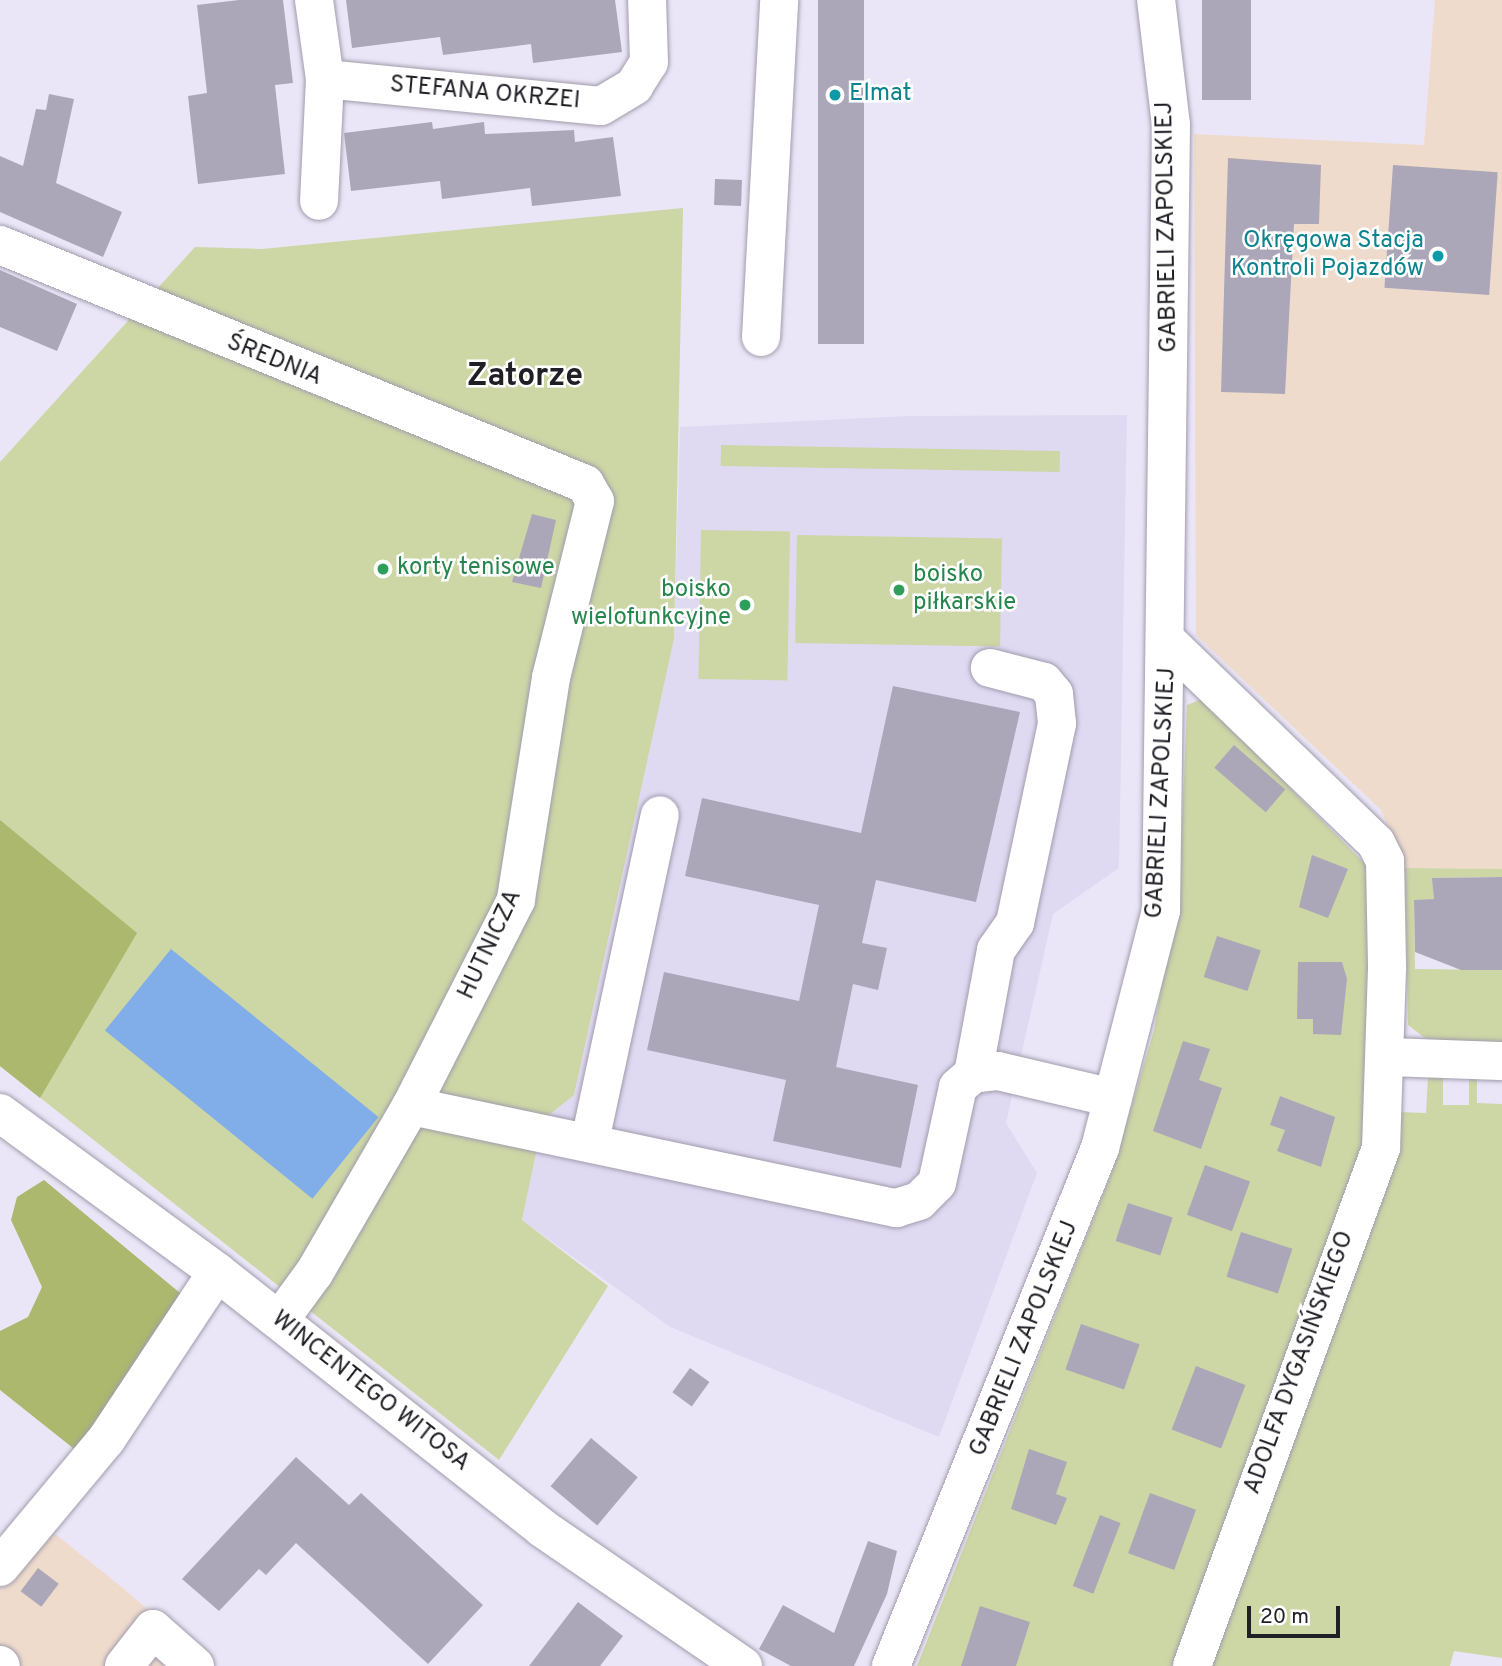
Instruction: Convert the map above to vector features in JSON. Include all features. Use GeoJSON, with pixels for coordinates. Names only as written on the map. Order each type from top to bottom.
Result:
{"type":"FeatureCollection","features":[{"type":"Feature","properties":{"kind":"street"},"geometry":{"type":"LineString","coordinates":[[314,0],[325,79],[319,201]]}},
{"type":"Feature","properties":{"kind":"street","name":"STEFANA OKRZEI"},"geometry":{"type":"LineString","coordinates":[[325,79],[601,106],[634,86],[649,62],[647,0]]}},
{"type":"Feature","properties":{"kind":"street"},"geometry":{"type":"LineString","coordinates":[[761,337],[779,0]]}},
{"type":"Feature","properties":{"kind":"street","name":"GABRIELI ZAPOLSKIEJ"},"geometry":{"type":"LineString","coordinates":[[891,1666],[1100,1148],[1161,911],[1168,643],[1171,125],[1156,0]]}},
{"type":"Feature","properties":{"kind":"street","name":"ŚREDNIA"},"geometry":{"type":"LineString","coordinates":[[0,245],[550,470]]}},
{"type":"Feature","properties":{"kind":"street","name":"HUTNICZA"},"geometry":{"type":"LineString","coordinates":[[279,1321],[314,1273],[411,1106],[520,887],[551,678],[595,501],[585,484],[550,470]]}},
{"type":"Feature","properties":{"kind":"street","name":"ADOLFA DYGASIŃSKIEGO"},"geometry":{"type":"LineString","coordinates":[[1168,643],[1381,852],[1387,1057],[1381,1147],[1192,1666]]}},
{"type":"Feature","properties":{"kind":"street"},"geometry":{"type":"LineString","coordinates":[[973,1074],[996,950],[1015,923],[1057,723],[1054,694],[1044,682],[990,668]]}},
{"type":"Feature","properties":{"kind":"street"},"geometry":{"type":"LineString","coordinates":[[590,1142],[660,815]]}},
{"type":"Feature","properties":{"kind":"street"},"geometry":{"type":"LineString","coordinates":[[1387,1057],[1502,1061]]}},
{"type":"Feature","properties":{"kind":"street"},"geometry":{"type":"LineString","coordinates":[[411,1106],[907,1206],[937,1183],[958,1087],[973,1074],[998,1070],[1113,1098]]}},
{"type":"Feature","properties":{"kind":"street","name":"WINCENTEGO WITOSA"},"geometry":{"type":"LineString","coordinates":[[0,1113],[217,1272],[542,1528],[743,1666]]}},
{"type":"Feature","properties":{"kind":"street"},"geometry":{"type":"LineString","coordinates":[[0,1567],[106,1440],[217,1272]]}},
{"type":"Feature","properties":{"kind":"street"},"geometry":{"type":"LineString","coordinates":[[124,1666],[153,1629],[195,1666]]}},
{"type":"Feature","properties":{"kind":"shaded area"},"geometry":{"type":"Polygon","coordinates":[[[1435,0],[1502,0],[1502,869],[1394,868],[1392,837],[1381,810],[1196,635],[1194,134],[1424,145],[1435,0]]]}},
{"type":"Feature","properties":{"kind":"shaded area"},"geometry":{"type":"Polygon","coordinates":[[[1127,415],[1119,868],[1053,914],[1006,1123],[1037,1173],[939,1437],[670,1327],[522,1220],[543,1120],[574,1095],[674,639],[680,427],[908,416],[1127,415]]]}},
{"type":"Feature","properties":{"kind":"shaded area"},"geometry":{"type":"Polygon","coordinates":[[[30,1514],[214,1666],[0,1666],[0,1551],[30,1514]]]}},
{"type":"Feature","properties":{"kind":"green space"},"geometry":{"type":"Polygon","coordinates":[[[683,208],[674,639],[574,1095],[543,1120],[522,1220],[608,1286],[499,1460],[0,1066],[0,462],[195,247],[262,249],[683,208]]]}},
{"type":"Feature","properties":{"kind":"green space"},"geometry":{"type":"Polygon","coordinates":[[[721,445],[1060,451],[1060,472],[721,466],[721,445]]]}},
{"type":"Feature","properties":{"kind":"green space","name":"boisko wielofunkcyjne"},"geometry":{"type":"Polygon","coordinates":[[[701,530],[790,532],[787,681],[698,679],[701,530]]]}},
{"type":"Feature","properties":{"kind":"green space","name":"boisko piłkarskie"},"geometry":{"type":"Polygon","coordinates":[[[797,535],[1002,539],[1000,647],[795,643],[797,535]]]}},
{"type":"Feature","properties":{"kind":"green space"},"geometry":{"type":"Polygon","coordinates":[[[1202,699],[1375,874],[1371,1130],[1172,1666],[917,1666],[1113,1169],[1154,1030],[1180,879],[1187,705],[1202,699]]]}},
{"type":"Feature","properties":{"kind":"green space"},"geometry":{"type":"Polygon","coordinates":[[[0,820],[137,933],[40,1098],[0,1066],[0,820]]]}},
{"type":"Feature","properties":{"kind":"green space"},"geometry":{"type":"Polygon","coordinates":[[[1405,868],[1502,869],[1502,877],[1433,878],[1434,899],[1414,901],[1415,969],[1502,970],[1502,1042],[1429,1041],[1408,1025],[1405,868]]]}},
{"type":"Feature","properties":{"kind":"green space"},"geometry":{"type":"Polygon","coordinates":[[[1428,1077],[1443,1077],[1443,1105],[1469,1105],[1469,1078],[1477,1079],[1477,1103],[1502,1104],[1502,1658],[1454,1651],[1450,1666],[1202,1666],[1398,1112],[1426,1113],[1428,1077]]]}},
{"type":"Feature","properties":{"kind":"green space"},"geometry":{"type":"Polygon","coordinates":[[[44,1180],[186,1298],[78,1452],[0,1390],[0,1331],[28,1317],[42,1287],[11,1220],[17,1197],[44,1180]]]}},
{"type":"Feature","properties":{"kind":"water"},"geometry":{"type":"Polygon","coordinates":[[[171,949],[378,1117],[312,1199],[105,1031],[171,949]]]}},
{"type":"Feature","properties":{"kind":"building"},"geometry":{"type":"Polygon","coordinates":[[[239,0],[283,0],[293,83],[275,85],[285,174],[198,184],[188,96],[207,93],[197,5],[239,0]]]}},
{"type":"Feature","properties":{"kind":"building"},"geometry":{"type":"Polygon","coordinates":[[[346,0],[615,0],[622,52],[533,63],[531,44],[443,55],[440,37],[352,48],[346,0]]]}},
{"type":"Feature","properties":{"kind":"building"},"geometry":{"type":"Polygon","coordinates":[[[818,0],[864,0],[864,344],[818,344],[818,0]]]}},
{"type":"Feature","properties":{"kind":"building"},"geometry":{"type":"Polygon","coordinates":[[[1202,0],[1251,0],[1251,100],[1202,100],[1202,0]]]}},
{"type":"Feature","properties":{"kind":"building"},"geometry":{"type":"Polygon","coordinates":[[[49,94],[74,99],[56,183],[122,212],[103,257],[0,212],[0,156],[23,166],[36,109],[46,110],[49,94]]]}},
{"type":"Feature","properties":{"kind":"building"},"geometry":{"type":"Polygon","coordinates":[[[432,122],[433,129],[484,122],[485,134],[574,130],[575,142],[613,137],[621,196],[532,206],[530,188],[442,199],[440,181],[351,191],[344,133],[432,122]]]}},
{"type":"Feature","properties":{"kind":"building"},"geometry":{"type":"Polygon","coordinates":[[[1228,158],[1321,165],[1319,224],[1294,224],[1285,394],[1221,392],[1228,158]]]}},
{"type":"Feature","properties":{"kind":"building","name":"Okręgowa Stacja Kontroli Pojazdów"},"geometry":{"type":"Polygon","coordinates":[[[1393,165],[1498,172],[1489,295],[1384,288],[1393,165]]]}},
{"type":"Feature","properties":{"kind":"building"},"geometry":{"type":"Polygon","coordinates":[[[715,179],[742,180],[741,206],[714,205],[715,179]]]}},
{"type":"Feature","properties":{"kind":"building"},"geometry":{"type":"Polygon","coordinates":[[[0,270],[77,304],[57,351],[0,327],[0,270]]]}},
{"type":"Feature","properties":{"kind":"building"},"geometry":{"type":"Polygon","coordinates":[[[532,514],[556,520],[541,588],[512,582],[532,514]]]}},
{"type":"Feature","properties":{"kind":"building"},"geometry":{"type":"Polygon","coordinates":[[[893,686],[1020,712],[976,902],[876,880],[862,943],[887,948],[878,990],[853,984],[836,1067],[918,1085],[901,1168],[773,1141],[786,1080],[647,1050],[664,972],[799,1001],[819,905],[685,876],[702,798],[861,833],[893,686]]]}},
{"type":"Feature","properties":{"kind":"building"},"geometry":{"type":"Polygon","coordinates":[[[1234,745],[1285,790],[1266,812],[1214,768],[1234,745]]]}},
{"type":"Feature","properties":{"kind":"building"},"geometry":{"type":"Polygon","coordinates":[[[1312,855],[1348,869],[1328,918],[1299,907],[1312,855]]]}},
{"type":"Feature","properties":{"kind":"building"},"geometry":{"type":"Polygon","coordinates":[[[1502,877],[1502,970],[1461,970],[1415,952],[1414,900],[1434,899],[1432,878],[1502,877]]]}},
{"type":"Feature","properties":{"kind":"building"},"geometry":{"type":"Polygon","coordinates":[[[1217,936],[1261,950],[1247,991],[1204,977],[1217,936]]]}},
{"type":"Feature","properties":{"kind":"building"},"geometry":{"type":"Polygon","coordinates":[[[1298,962],[1342,962],[1347,979],[1341,1035],[1313,1034],[1313,1019],[1297,1019],[1298,962]]]}},
{"type":"Feature","properties":{"kind":"building"},"geometry":{"type":"Polygon","coordinates":[[[1183,1041],[1210,1049],[1199,1080],[1222,1088],[1201,1149],[1153,1131],[1183,1041]]]}},
{"type":"Feature","properties":{"kind":"building"},"geometry":{"type":"Polygon","coordinates":[[[1280,1096],[1335,1117],[1321,1167],[1277,1151],[1285,1130],[1270,1125],[1280,1096]]]}},
{"type":"Feature","properties":{"kind":"building"},"geometry":{"type":"Polygon","coordinates":[[[1205,1165],[1250,1181],[1232,1231],[1187,1215],[1205,1165]]]}},
{"type":"Feature","properties":{"kind":"building"},"geometry":{"type":"Polygon","coordinates":[[[1128,1203],[1173,1218],[1160,1256],[1116,1241],[1128,1203]]]}},
{"type":"Feature","properties":{"kind":"building"},"geometry":{"type":"Polygon","coordinates":[[[1241,1232],[1292,1249],[1278,1293],[1226,1277],[1241,1232]]]}},
{"type":"Feature","properties":{"kind":"building"},"geometry":{"type":"Polygon","coordinates":[[[1081,1324],[1140,1344],[1124,1390],[1065,1369],[1081,1324]]]}},
{"type":"Feature","properties":{"kind":"building"},"geometry":{"type":"Polygon","coordinates":[[[1196,1366],[1245,1385],[1221,1448],[1172,1429],[1196,1366]]]}},
{"type":"Feature","properties":{"kind":"building"},"geometry":{"type":"Polygon","coordinates":[[[690,1368],[709,1382],[692,1406],[672,1392],[690,1368]]]}},
{"type":"Feature","properties":{"kind":"building"},"geometry":{"type":"Polygon","coordinates":[[[591,1438],[638,1477],[597,1525],[551,1486],[591,1438]]]}},
{"type":"Feature","properties":{"kind":"building"},"geometry":{"type":"Polygon","coordinates":[[[1029,1449],[1067,1462],[1056,1494],[1067,1498],[1056,1525],[1011,1509],[1029,1449]]]}},
{"type":"Feature","properties":{"kind":"building"},"geometry":{"type":"Polygon","coordinates":[[[296,1457],[349,1505],[361,1493],[483,1605],[428,1664],[296,1543],[266,1575],[259,1569],[219,1611],[182,1579],[296,1457]]]}},
{"type":"Feature","properties":{"kind":"building"},"geometry":{"type":"Polygon","coordinates":[[[1150,1493],[1196,1510],[1174,1570],[1128,1553],[1150,1493]]]}},
{"type":"Feature","properties":{"kind":"building"},"geometry":{"type":"Polygon","coordinates":[[[1100,1515],[1121,1523],[1093,1594],[1073,1586],[1100,1515]]]}},
{"type":"Feature","properties":{"kind":"building"},"geometry":{"type":"Polygon","coordinates":[[[868,1541],[897,1551],[887,1594],[854,1666],[791,1666],[759,1649],[783,1605],[834,1633],[868,1541]]]}},
{"type":"Feature","properties":{"kind":"building"},"geometry":{"type":"Polygon","coordinates":[[[38,1568],[59,1584],[41,1607],[21,1591],[38,1568]]]}},
{"type":"Feature","properties":{"kind":"building"},"geometry":{"type":"Polygon","coordinates":[[[578,1602],[623,1636],[600,1666],[529,1666],[578,1602]]]}},
{"type":"Feature","properties":{"kind":"building"},"geometry":{"type":"Polygon","coordinates":[[[980,1606],[1030,1622],[1016,1666],[961,1666],[980,1606]]]}},
{"type":"Feature","properties":{"kind":"place","name":"Elmat"},"geometry":{"type":"Point","coordinates":[835,95]}},
{"type":"Feature","properties":{"kind":"place","name":"Okręgowa Stacja Kontroli Pojazdów"},"geometry":{"type":"Point","coordinates":[1438,256]}},
{"type":"Feature","properties":{"kind":"place","name":"korty tenisowe"},"geometry":{"type":"Point","coordinates":[383,569]}},
{"type":"Feature","properties":{"kind":"place","name":"boisko piłkarskie"},"geometry":{"type":"Point","coordinates":[899,590]}},
{"type":"Feature","properties":{"kind":"place","name":"boisko wielofunkcyjne"},"geometry":{"type":"Point","coordinates":[745,605]}},
{"type":"Feature","properties":{"kind":"district","name":"Zatorze"},"geometry":{"type":"Point","coordinates":[525,377]}}]}
